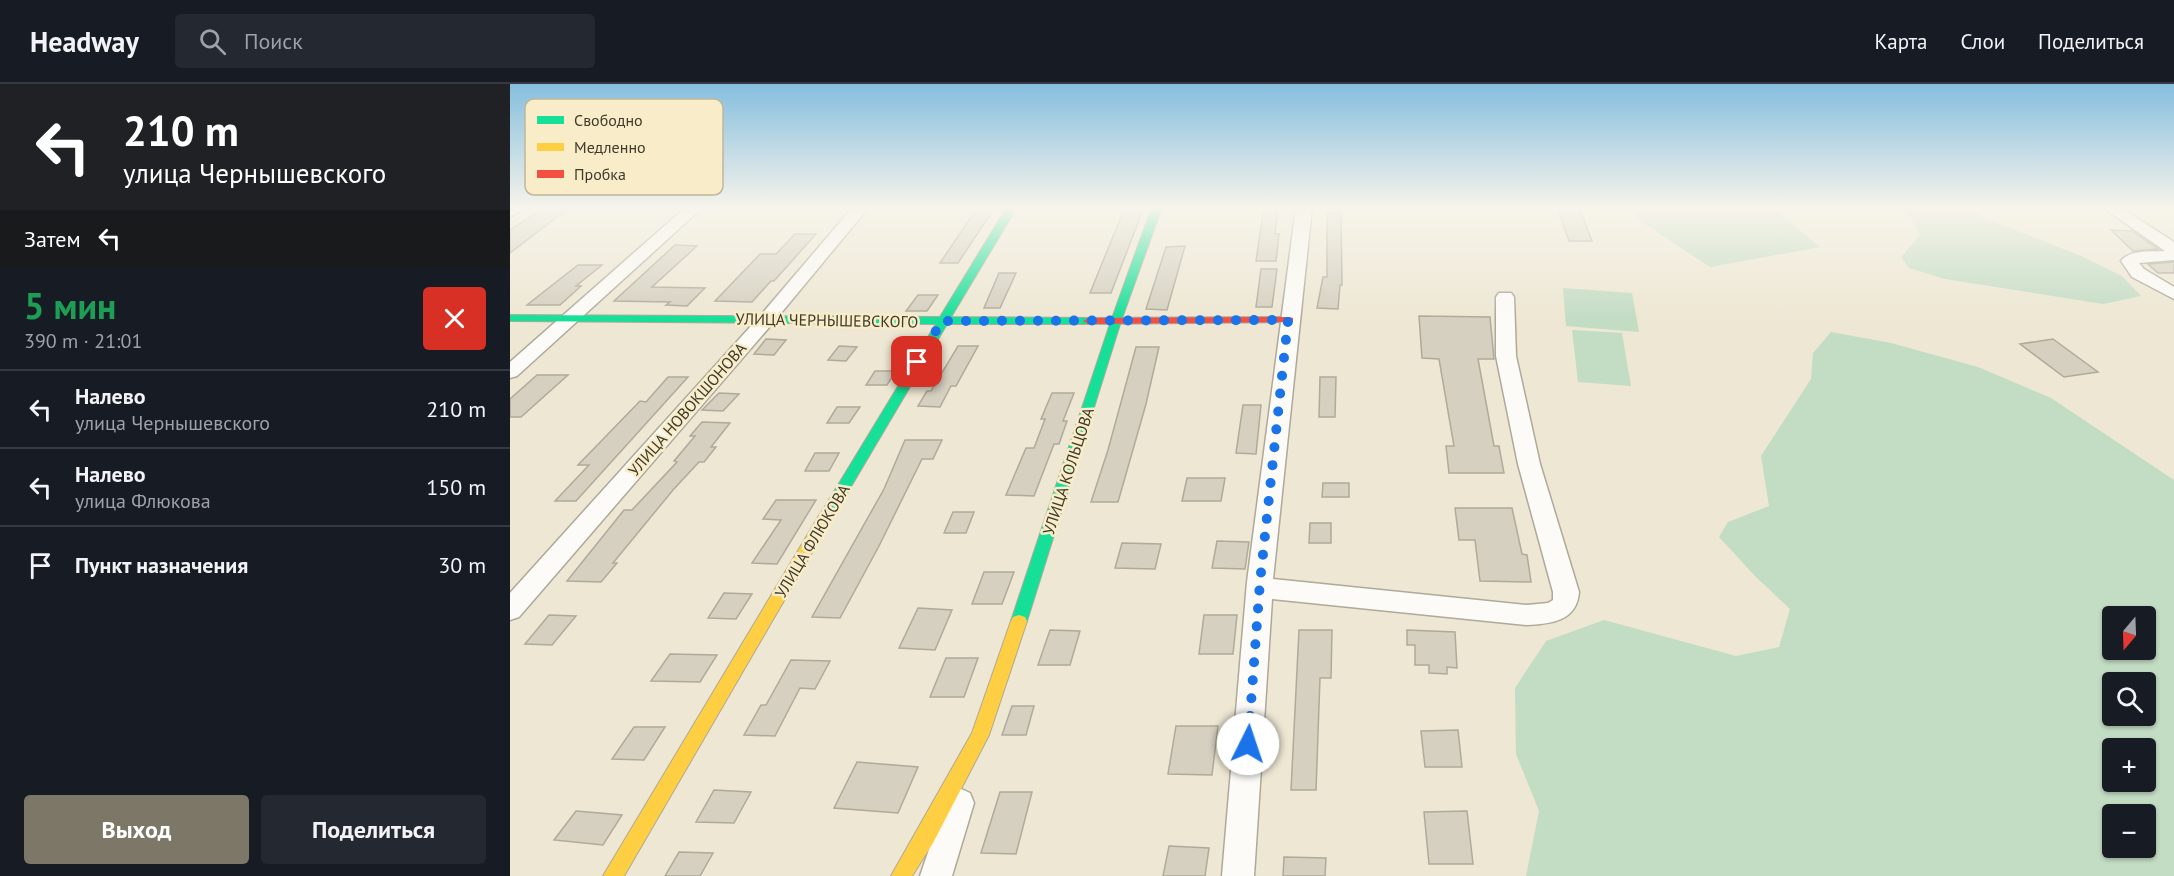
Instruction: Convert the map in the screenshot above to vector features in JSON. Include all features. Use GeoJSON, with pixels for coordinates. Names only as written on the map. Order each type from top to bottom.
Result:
{"type":"FeatureCollection","features":[{"type":"Feature","properties":{"kind":"street"},"geometry":{"type":"LineString","coordinates":[[510,372],[653,244]]}},
{"type":"Feature","properties":{"kind":"street","name":"УЛИЦА НОВОКШОНОВА"},"geometry":{"type":"LineString","coordinates":[[510,610],[766,320],[830,244]]}},
{"type":"Feature","properties":{"kind":"street","name":"УЛИЦА ФЛЮКОВА"},"geometry":{"type":"LineString","coordinates":[[613,876],[989,244]]}},
{"type":"Feature","properties":{"kind":"street","name":"УЛИЦА КОЛЬЦОВА"},"geometry":{"type":"LineString","coordinates":[[936,876],[1116,321],[1144,244]]}},
{"type":"Feature","properties":{"kind":"street"},"geometry":{"type":"LineString","coordinates":[[1238,876],[1261,588],[1288,320],[1299,244]]}},
{"type":"Feature","properties":{"kind":"street"},"geometry":{"type":"LineString","coordinates":[[2174,255],[2132,258],[2129,261],[2138,273],[2174,294]]}},
{"type":"Feature","properties":{"kind":"street"},"geometry":{"type":"LineString","coordinates":[[1261,588],[1527,615],[1547,614],[1560,610],[1565,605],[1566,592],[1529,464],[1506,356],[1505,297]]}},
{"type":"Feature","properties":{"kind":"street","name":"УЛИЦА ЧЕРНЫШЕВСКОГО"},"geometry":{"type":"LineString","coordinates":[[510,318],[942,321],[1288,320]]}},
{"type":"Feature","properties":{"kind":"street","name":"УЛИЦА КОЛЬЦОВА"},"geometry":{"type":"LineString","coordinates":[[901,876],[926,836],[980,735]]}},
{"type":"Feature","properties":{"kind":"green space"},"geometry":{"type":"Polygon","coordinates":[[[1675,244],[1816,244],[1820,247],[1710,267],[1675,244]]]}},
{"type":"Feature","properties":{"kind":"green space"},"geometry":{"type":"Polygon","coordinates":[[[1912,244],[2051,244],[2122,276],[2141,296],[2103,304],[1945,279],[1909,268],[1901,257],[1912,244]]]}},
{"type":"Feature","properties":{"kind":"green space"},"geometry":{"type":"Polygon","coordinates":[[[1563,288],[1632,293],[1639,332],[1566,326],[1563,288]]]}},
{"type":"Feature","properties":{"kind":"green space"},"geometry":{"type":"Polygon","coordinates":[[[1572,330],[1622,333],[1631,386],[1578,382],[1572,330]]]}},
{"type":"Feature","properties":{"kind":"green space"},"geometry":{"type":"Polygon","coordinates":[[[1831,332],[1891,343],[1978,367],[2051,398],[2174,480],[2174,876],[1526,876],[1539,811],[1516,754],[1515,688],[1546,641],[1604,620],[1736,656],[1779,647],[1790,609],[1719,537],[1728,522],[1769,506],[1761,456],[1811,379],[1813,353],[1831,332]]]}},
{"type":"Feature","properties":{"kind":"building"},"geometry":{"type":"Polygon","coordinates":[[[510,244],[522,244],[510,253],[510,244]]]}},
{"type":"Feature","properties":{"kind":"building"},"geometry":{"type":"Polygon","coordinates":[[[786,244],[807,244],[752,302],[715,301],[760,254],[776,254],[786,244]]]}},
{"type":"Feature","properties":{"kind":"building"},"geometry":{"type":"Polygon","coordinates":[[[953,244],[971,244],[958,263],[940,263],[953,244]]]}},
{"type":"Feature","properties":{"kind":"building"},"geometry":{"type":"Polygon","coordinates":[[[1110,244],[1130,244],[1111,293],[1090,293],[1110,244]]]}},
{"type":"Feature","properties":{"kind":"building"},"geometry":{"type":"Polygon","coordinates":[[[1259,244],[1278,244],[1276,261],[1256,261],[1259,244]]]}},
{"type":"Feature","properties":{"kind":"building"},"geometry":{"type":"Polygon","coordinates":[[[1327,244],[1341,244],[1342,285],[1340,285],[1338,309],[1317,308],[1323,277],[1327,277],[1327,244]]]}},
{"type":"Feature","properties":{"kind":"building"},"geometry":{"type":"Polygon","coordinates":[[[2126,244],[2151,244],[2158,249],[2133,251],[2126,244]]]}},
{"type":"Feature","properties":{"kind":"building"},"geometry":{"type":"Polygon","coordinates":[[[675,245],[697,246],[652,287],[705,288],[687,306],[666,305],[670,302],[614,301],[675,245]]]}},
{"type":"Feature","properties":{"kind":"building"},"geometry":{"type":"Polygon","coordinates":[[[1185,246],[1167,310],[1146,309],[1166,247],[1185,246]]]}},
{"type":"Feature","properties":{"kind":"building"},"geometry":{"type":"Polygon","coordinates":[[[2174,262],[2174,273],[2158,273],[2148,264],[2174,262]]]}},
{"type":"Feature","properties":{"kind":"building"},"geometry":{"type":"Polygon","coordinates":[[[578,265],[602,265],[576,286],[581,286],[560,305],[527,305],[578,265]]]}},
{"type":"Feature","properties":{"kind":"building"},"geometry":{"type":"Polygon","coordinates":[[[1261,269],[1277,269],[1272,307],[1256,307],[1261,269]]]}},
{"type":"Feature","properties":{"kind":"building"},"geometry":{"type":"Polygon","coordinates":[[[999,273],[1016,273],[1000,308],[984,308],[999,273]]]}},
{"type":"Feature","properties":{"kind":"building"},"geometry":{"type":"Polygon","coordinates":[[[918,295],[938,295],[927,311],[906,311],[918,295]]]}},
{"type":"Feature","properties":{"kind":"building"},"geometry":{"type":"Polygon","coordinates":[[[1419,316],[1490,317],[1494,359],[1478,359],[1494,446],[1499,446],[1504,473],[1449,473],[1446,446],[1454,446],[1439,359],[1422,358],[1419,316]]]}},
{"type":"Feature","properties":{"kind":"building"},"geometry":{"type":"Polygon","coordinates":[[[766,339],[786,340],[774,355],[754,354],[766,339]]]}},
{"type":"Feature","properties":{"kind":"building"},"geometry":{"type":"Polygon","coordinates":[[[2053,339],[2098,372],[2064,377],[2020,344],[2053,339]]]}},
{"type":"Feature","properties":{"kind":"building"},"geometry":{"type":"Polygon","coordinates":[[[839,346],[857,347],[846,361],[828,360],[839,346]]]}},
{"type":"Feature","properties":{"kind":"building"},"geometry":{"type":"Polygon","coordinates":[[[958,346],[978,346],[956,386],[951,386],[940,407],[918,406],[927,391],[931,391],[958,346]]]}},
{"type":"Feature","properties":{"kind":"building"},"geometry":{"type":"Polygon","coordinates":[[[1136,347],[1159,347],[1146,404],[1118,502],[1091,502],[1108,450],[1136,347]]]}},
{"type":"Feature","properties":{"kind":"building"},"geometry":{"type":"Polygon","coordinates":[[[875,371],[896,371],[887,385],[866,385],[875,371]]]}},
{"type":"Feature","properties":{"kind":"building"},"geometry":{"type":"Polygon","coordinates":[[[537,375],[568,375],[521,417],[510,417],[510,399],[537,375]]]}},
{"type":"Feature","properties":{"kind":"building"},"geometry":{"type":"Polygon","coordinates":[[[668,377],[688,377],[576,501],[555,501],[589,465],[578,465],[640,401],[646,402],[668,377]]]}},
{"type":"Feature","properties":{"kind":"building"},"geometry":{"type":"Polygon","coordinates":[[[1320,377],[1336,377],[1335,417],[1319,417],[1320,377]]]}},
{"type":"Feature","properties":{"kind":"building"},"geometry":{"type":"Polygon","coordinates":[[[719,393],[739,394],[723,411],[702,410],[719,393]]]}},
{"type":"Feature","properties":{"kind":"building"},"geometry":{"type":"Polygon","coordinates":[[[1052,393],[1074,393],[1063,421],[1067,421],[1059,444],[1054,444],[1034,496],[1006,495],[1026,448],[1034,448],[1045,419],[1041,419],[1052,393]]]}},
{"type":"Feature","properties":{"kind":"building"},"geometry":{"type":"Polygon","coordinates":[[[1243,405],[1261,405],[1256,454],[1236,453],[1243,405]]]}},
{"type":"Feature","properties":{"kind":"building"},"geometry":{"type":"Polygon","coordinates":[[[837,407],[860,407],[849,423],[827,423],[837,407]]]}},
{"type":"Feature","properties":{"kind":"building"},"geometry":{"type":"Polygon","coordinates":[[[702,422],[730,423],[711,447],[716,447],[704,462],[699,462],[673,490],[613,563],[617,563],[601,582],[567,581],[624,510],[632,510],[677,462],[674,461],[695,436],[690,436],[702,422]]]}},
{"type":"Feature","properties":{"kind":"building"},"geometry":{"type":"Polygon","coordinates":[[[905,440],[942,440],[933,459],[922,459],[840,618],[812,617],[884,489],[905,440]]]}},
{"type":"Feature","properties":{"kind":"building"},"geometry":{"type":"Polygon","coordinates":[[[815,453],[839,453],[829,471],[805,471],[815,453]]]}},
{"type":"Feature","properties":{"kind":"building"},"geometry":{"type":"Polygon","coordinates":[[[1187,478],[1225,478],[1221,501],[1182,501],[1187,478]]]}},
{"type":"Feature","properties":{"kind":"building"},"geometry":{"type":"Polygon","coordinates":[[[1323,483],[1349,483],[1349,497],[1322,497],[1323,483]]]}},
{"type":"Feature","properties":{"kind":"building"},"geometry":{"type":"Polygon","coordinates":[[[776,500],[816,500],[777,564],[752,563],[781,520],[763,519],[776,500]]]}},
{"type":"Feature","properties":{"kind":"building"},"geometry":{"type":"Polygon","coordinates":[[[1455,508],[1512,508],[1522,554],[1527,555],[1531,582],[1480,581],[1475,540],[1459,540],[1455,508]]]}},
{"type":"Feature","properties":{"kind":"building"},"geometry":{"type":"Polygon","coordinates":[[[953,512],[974,512],[966,533],[944,533],[953,512]]]}},
{"type":"Feature","properties":{"kind":"building"},"geometry":{"type":"Polygon","coordinates":[[[1310,523],[1331,523],[1331,543],[1309,543],[1310,523]]]}},
{"type":"Feature","properties":{"kind":"building"},"geometry":{"type":"Polygon","coordinates":[[[1217,541],[1249,542],[1245,569],[1212,568],[1217,541]]]}},
{"type":"Feature","properties":{"kind":"building"},"geometry":{"type":"Polygon","coordinates":[[[1122,543],[1161,544],[1155,569],[1115,568],[1122,543]]]}},
{"type":"Feature","properties":{"kind":"building"},"geometry":{"type":"Polygon","coordinates":[[[984,572],[1014,572],[1002,604],[972,604],[984,572]]]}},
{"type":"Feature","properties":{"kind":"building"},"geometry":{"type":"Polygon","coordinates":[[[724,593],[752,594],[736,619],[708,618],[724,593]]]}},
{"type":"Feature","properties":{"kind":"building"},"geometry":{"type":"Polygon","coordinates":[[[918,608],[952,610],[935,650],[899,648],[918,608]]]}},
{"type":"Feature","properties":{"kind":"building"},"geometry":{"type":"Polygon","coordinates":[[[549,615],[576,616],[552,645],[525,644],[549,615]]]}},
{"type":"Feature","properties":{"kind":"building"},"geometry":{"type":"Polygon","coordinates":[[[1204,615],[1237,615],[1233,654],[1199,654],[1204,615]]]}},
{"type":"Feature","properties":{"kind":"building"},"geometry":{"type":"Polygon","coordinates":[[[1050,630],[1080,631],[1070,665],[1038,665],[1050,630]]]}},
{"type":"Feature","properties":{"kind":"building"},"geometry":{"type":"Polygon","coordinates":[[[1299,630],[1332,630],[1331,678],[1320,678],[1316,790],[1291,790],[1299,630]]]}},
{"type":"Feature","properties":{"kind":"building"},"geometry":{"type":"Polygon","coordinates":[[[1407,630],[1455,632],[1457,668],[1447,667],[1447,674],[1429,673],[1429,665],[1415,665],[1415,645],[1407,645],[1407,630]]]}},
{"type":"Feature","properties":{"kind":"building"},"geometry":{"type":"Polygon","coordinates":[[[670,654],[717,655],[700,682],[651,681],[670,654]]]}},
{"type":"Feature","properties":{"kind":"building"},"geometry":{"type":"Polygon","coordinates":[[[946,658],[978,658],[964,697],[930,697],[946,658]]]}},
{"type":"Feature","properties":{"kind":"building"},"geometry":{"type":"Polygon","coordinates":[[[791,660],[830,661],[815,689],[800,688],[775,736],[744,735],[761,705],[766,705],[791,660]]]}},
{"type":"Feature","properties":{"kind":"building"},"geometry":{"type":"Polygon","coordinates":[[[1012,706],[1034,706],[1026,735],[1002,735],[1012,706]]]}},
{"type":"Feature","properties":{"kind":"building"},"geometry":{"type":"Polygon","coordinates":[[[1176,726],[1218,726],[1212,775],[1168,774],[1176,726]]]}},
{"type":"Feature","properties":{"kind":"building"},"geometry":{"type":"Polygon","coordinates":[[[634,727],[665,727],[644,760],[612,759],[634,727]]]}},
{"type":"Feature","properties":{"kind":"building"},"geometry":{"type":"Polygon","coordinates":[[[1458,730],[1462,767],[1425,767],[1421,731],[1458,730]]]}},
{"type":"Feature","properties":{"kind":"building"},"geometry":{"type":"Polygon","coordinates":[[[857,762],[918,767],[898,813],[834,808],[857,762]]]}},
{"type":"Feature","properties":{"kind":"building"},"geometry":{"type":"Polygon","coordinates":[[[714,790],[751,792],[734,823],[696,822],[714,790]]]}},
{"type":"Feature","properties":{"kind":"building"},"geometry":{"type":"Polygon","coordinates":[[[1000,792],[1032,792],[1016,854],[981,853],[1000,792]]]}},
{"type":"Feature","properties":{"kind":"building"},"geometry":{"type":"Polygon","coordinates":[[[576,811],[622,815],[603,845],[554,840],[576,811]]]}},
{"type":"Feature","properties":{"kind":"building"},"geometry":{"type":"Polygon","coordinates":[[[1467,811],[1473,864],[1429,864],[1424,812],[1467,811]]]}},
{"type":"Feature","properties":{"kind":"building"},"geometry":{"type":"Polygon","coordinates":[[[1169,846],[1209,848],[1205,876],[1163,876],[1169,846]]]}},
{"type":"Feature","properties":{"kind":"building"},"geometry":{"type":"Polygon","coordinates":[[[679,852],[713,853],[700,876],[665,876],[679,852]]]}},
{"type":"Feature","properties":{"kind":"building"},"geometry":{"type":"Polygon","coordinates":[[[1284,857],[1326,858],[1325,876],[1283,876],[1284,857]]]}},
{"type":"Feature","properties":{"kind":"traffic: fast"},"geometry":{"type":"LineString","coordinates":[[825,518],[990,244]]}},
{"type":"Feature","properties":{"kind":"traffic: fast"},"geometry":{"type":"LineString","coordinates":[[1019,621],[1116,321],[1144,244]]}},
{"type":"Feature","properties":{"kind":"traffic: fast"},"geometry":{"type":"LineString","coordinates":[[510,318],[1088,321]]}},
{"type":"Feature","properties":{"kind":"traffic: slow"},"geometry":{"type":"LineString","coordinates":[[613,876],[825,518]]}},
{"type":"Feature","properties":{"kind":"traffic: slow"},"geometry":{"type":"LineString","coordinates":[[901,876],[926,836],[980,735],[1019,621]]}},
{"type":"Feature","properties":{"kind":"traffic: jam"},"geometry":{"type":"LineString","coordinates":[[1088,321],[1289,320]]}},
{"type":"Feature","properties":{"kind":"route"},"geometry":{"type":"LineString","coordinates":[[917,362],[942,321],[1288,320],[1260,582],[1248,744]]}}]}
